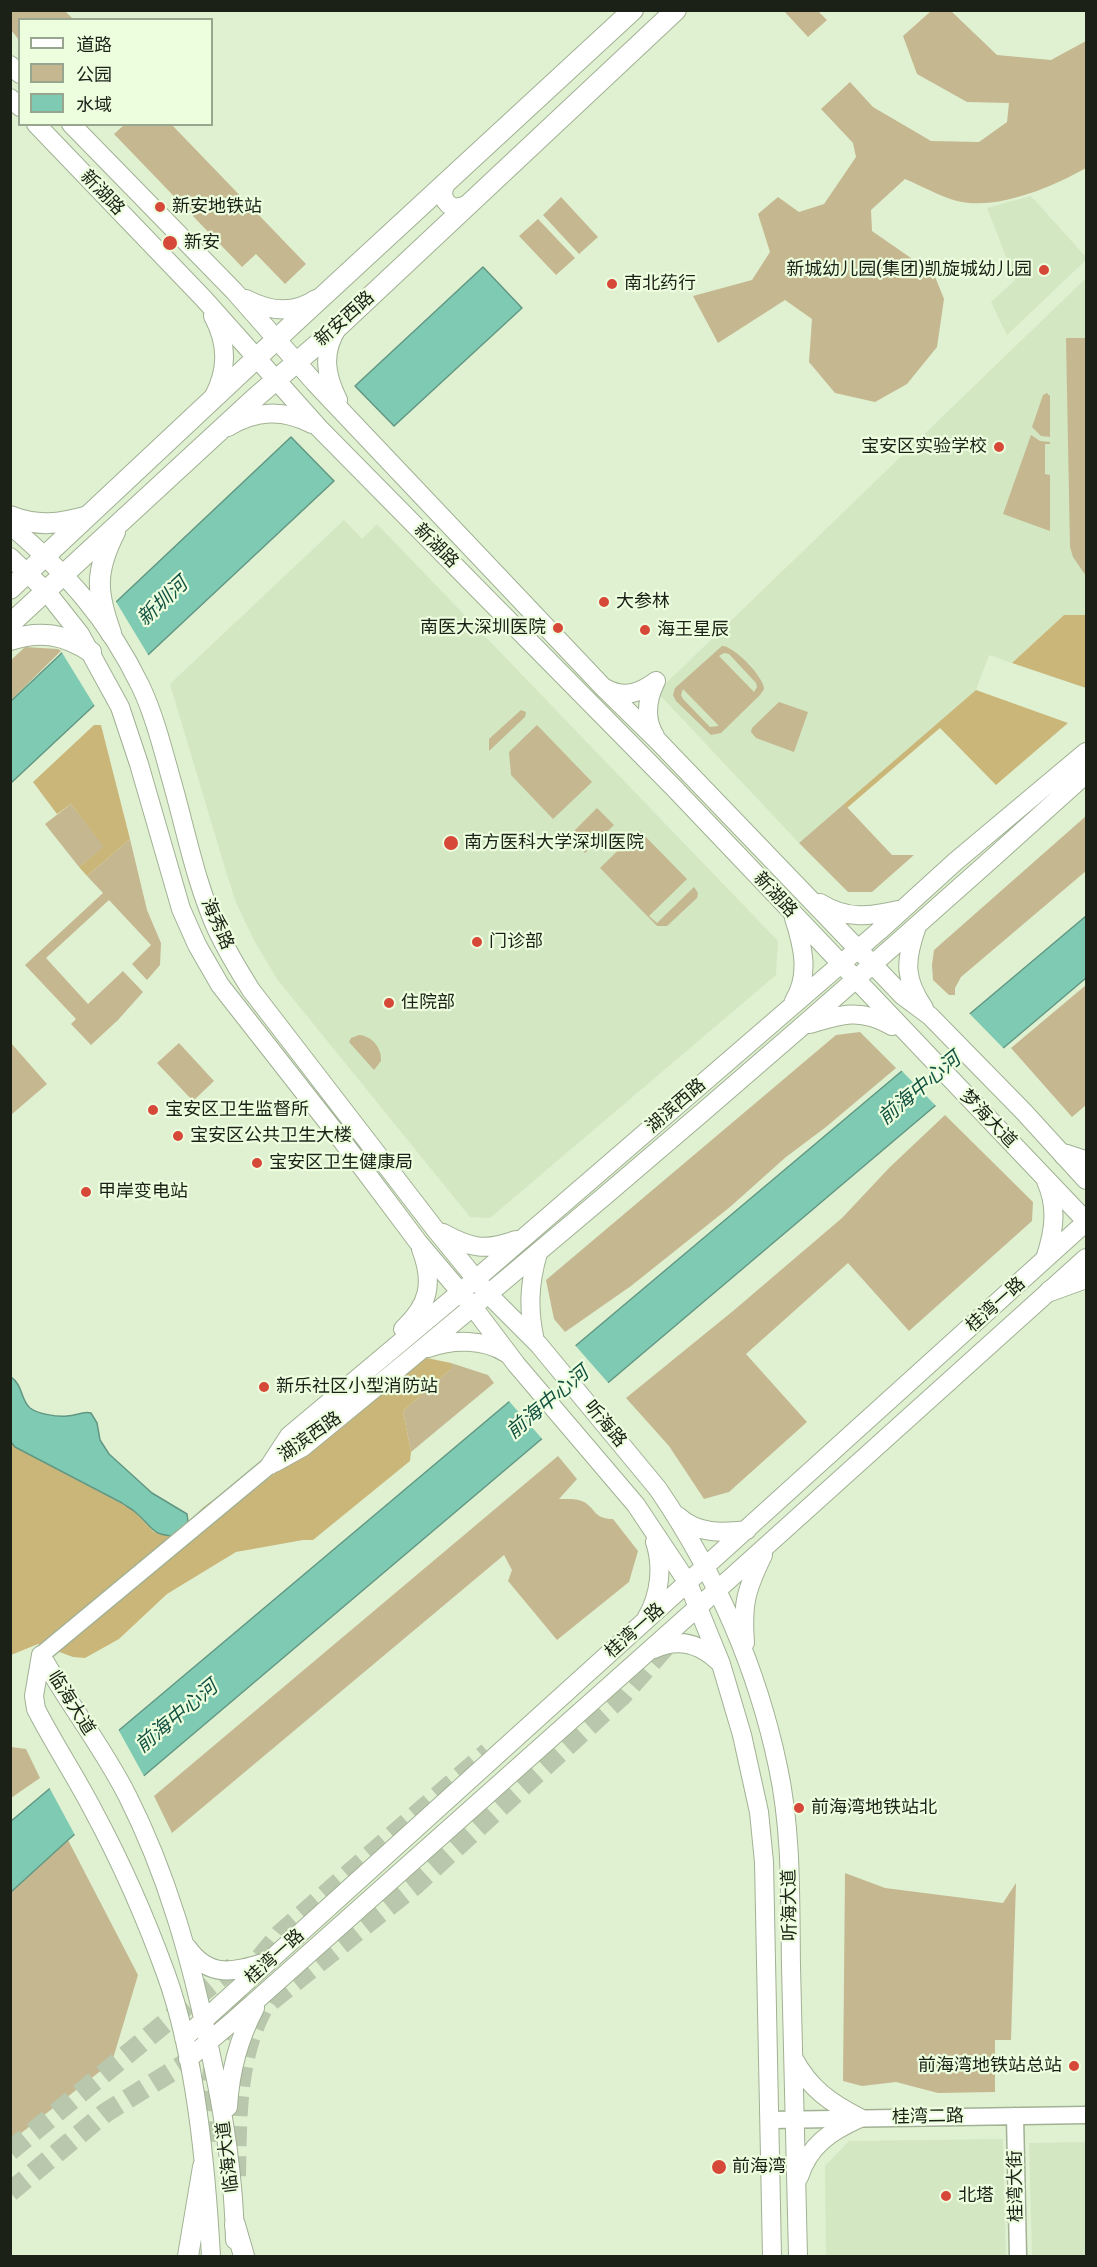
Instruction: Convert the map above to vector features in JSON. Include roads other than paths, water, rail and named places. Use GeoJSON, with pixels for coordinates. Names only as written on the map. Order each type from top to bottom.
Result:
{"type":"FeatureCollection","features":[{"type":"Feature","properties":{"kind":"highway"},"geometry":{"type":"LineString","coordinates":[[1065,1155],[1086,1162]]}},
{"type":"Feature","properties":{"kind":"main road","name":"新安西路"},"geometry":{"type":"LineString","coordinates":[[10,589],[633,10]]}},
{"type":"Feature","properties":{"kind":"main road","name":"新安西路"},"geometry":{"type":"LineString","coordinates":[[10,624],[276,380],[340,325],[676,10]]}},
{"type":"Feature","properties":{"kind":"main road","name":"新湖路"},"geometry":{"type":"LineString","coordinates":[[38,126],[204,298],[319,428],[617,729],[840,964]]}},
{"type":"Feature","properties":{"kind":"main road","name":"新湖路"},"geometry":{"type":"LineString","coordinates":[[73,126],[234,291],[297,362],[603,687],[874,965]]}},
{"type":"Feature","properties":{"kind":"main road"},"geometry":{"type":"LineString","coordinates":[[446,183],[442,194],[446,203],[455,208],[468,205]]}},
{"type":"Feature","properties":{"kind":"main road"},"geometry":{"type":"LineString","coordinates":[[234,291],[257,305],[269,309],[289,310],[311,302],[334,286]]}},
{"type":"Feature","properties":{"kind":"main road"},"geometry":{"type":"LineString","coordinates":[[204,298],[220,330],[225,353],[220,382],[211,400]]}},
{"type":"Feature","properties":{"kind":"main road"},"geometry":{"type":"LineString","coordinates":[[340,325],[329,344],[326,364],[332,388],[344,412]]}},
{"type":"Feature","properties":{"kind":"main road"},"geometry":{"type":"LineString","coordinates":[[219,433],[247,417],[269,412],[292,416],[319,428]]}},
{"type":"Feature","properties":{"kind":"main road"},"geometry":{"type":"LineString","coordinates":[[10,516],[44,525],[90,516]]}},
{"type":"Feature","properties":{"kind":"main road"},"geometry":{"type":"LineString","coordinates":[[102,614],[100,570],[106,551],[120,523]]}},
{"type":"Feature","properties":{"kind":"main road"},"geometry":{"type":"LineString","coordinates":[[10,525],[46,556],[102,614],[111,633]]}},
{"type":"Feature","properties":{"kind":"main road"},"geometry":{"type":"LineString","coordinates":[[10,557],[46,591],[76,637],[91,652]]}},
{"type":"Feature","properties":{"kind":"main road"},"geometry":{"type":"LineString","coordinates":[[10,640],[40,633],[76,637]]}},
{"type":"Feature","properties":{"kind":"main road","name":"海秀路"},"geometry":{"type":"LineString","coordinates":[[111,633],[141,687],[161,744],[207,902],[227,949],[251,990],[278,1027],[488,1294]]}},
{"type":"Feature","properties":{"kind":"main road","name":"海秀路"},"geometry":{"type":"LineString","coordinates":[[91,652],[120,707],[140,764],[175,891],[206,961],[236,1007],[336,1133],[418,1242],[473,1307]]}},
{"type":"Feature","properties":{"kind":"main road"},"geometry":{"type":"LineString","coordinates":[[603,687],[612,692],[626,694],[640,692],[656,681],[649,696],[648,713],[650,726],[658,741]]}},
{"type":"Feature","properties":{"kind":"main road","name":"湖滨西路"},"geometry":{"type":"LineString","coordinates":[[270,1465],[289,1437],[524,1238],[858,949],[956,861],[1086,752]]}},
{"type":"Feature","properties":{"kind":"main road","name":"湖滨西路"},"geometry":{"type":"LineString","coordinates":[[270,1465],[303,1447],[538,1253],[856,981],[1086,774]]}},
{"type":"Feature","properties":{"kind":"main road"},"geometry":{"type":"LineString","coordinates":[[745,863],[752,866],[760,864],[764,855],[762,848]]}},
{"type":"Feature","properties":{"kind":"main road"},"geometry":{"type":"LineString","coordinates":[[806,894],[828,908],[849,916],[868,916],[904,908]]}},
{"type":"Feature","properties":{"kind":"main road"},"geometry":{"type":"LineString","coordinates":[[784,1012],[795,1000],[800,990],[804,967],[803,949],[793,914]]}},
{"type":"Feature","properties":{"kind":"main road"},"geometry":{"type":"LineString","coordinates":[[916,928],[907,960],[909,978],[930,1016]]}},
{"type":"Feature","properties":{"kind":"main road","name":"梦海大道"},"geometry":{"type":"LineString","coordinates":[[840,964],[1043,1174],[1086,1222]]}},
{"type":"Feature","properties":{"kind":"main road","name":"梦海大道"},"geometry":{"type":"LineString","coordinates":[[874,965],[903,996],[930,1016],[1065,1155],[1086,1180]]}},
{"type":"Feature","properties":{"kind":"main road"},"geometry":{"type":"LineString","coordinates":[[804,1026],[838,1015],[859,1013],[877,1018],[909,1037]]}},
{"type":"Feature","properties":{"kind":"main road"},"geometry":{"type":"LineString","coordinates":[[1043,1174],[1051,1192],[1054,1208],[1053,1232],[1045,1260]]}},
{"type":"Feature","properties":{"kind":"main road"},"geometry":{"type":"LineString","coordinates":[[405,1224],[411,1227],[418,1226],[423,1221],[423,1213]]}},
{"type":"Feature","properties":{"kind":"main road","name":"桂湾一路"},"geometry":{"type":"LineString","coordinates":[[184,2038],[1086,1222]]}},
{"type":"Feature","properties":{"kind":"main road"},"geometry":{"type":"LineString","coordinates":[[435,1229],[460,1242],[483,1248],[524,1238]]}},
{"type":"Feature","properties":{"kind":"main road"},"geometry":{"type":"LineString","coordinates":[[359,1379],[422,1308],[429,1282],[428,1271],[418,1242]]}},
{"type":"Feature","properties":{"kind":"main road"},"geometry":{"type":"LineString","coordinates":[[537,1343],[529,1298],[530,1283],[538,1253]]}},
{"type":"Feature","properties":{"kind":"main road","name":"桂湾一路"},"geometry":{"type":"LineString","coordinates":[[188,2059],[718,1590],[1086,1258]]}},
{"type":"Feature","properties":{"kind":"main road"},"geometry":{"type":"LineString","coordinates":[[1050,1291],[1086,1278]]}},
{"type":"Feature","properties":{"kind":"main road","name":"听海路"},"geometry":{"type":"LineString","coordinates":[[488,1294],[537,1343],[658,1489],[706,1567]]}},
{"type":"Feature","properties":{"kind":"main road","name":"听海路"},"geometry":{"type":"LineString","coordinates":[[473,1307],[513,1360],[636,1505],[688,1583]]}},
{"type":"Feature","properties":{"kind":"main road"},"geometry":{"type":"LineString","coordinates":[[421,1350],[447,1343],[474,1342],[499,1348],[513,1360]]}},
{"type":"Feature","properties":{"kind":"main road"},"geometry":{"type":"LineString","coordinates":[[673,1510],[689,1524],[704,1530],[729,1532],[747,1530]]}},
{"type":"Feature","properties":{"kind":"main road"},"geometry":{"type":"LineString","coordinates":[[644,1623],[655,1599],[660,1572],[657,1547],[651,1529]]}},
{"type":"Feature","properties":{"kind":"main road"},"geometry":{"type":"LineString","coordinates":[[747,1663],[745,1597],[768,1545]]}},
{"type":"Feature","properties":{"kind":"main road","name":"听海大道"},"geometry":{"type":"LineString","coordinates":[[706,1567],[718,1590],[747,1663],[774,1749],[785,1810],[789,1857],[798,2256]]}},
{"type":"Feature","properties":{"kind":"main road","name":"听海大道"},"geometry":{"type":"LineString","coordinates":[[688,1583],[720,1663],[747,1753],[762,1835],[772,2256]]}},
{"type":"Feature","properties":{"kind":"main road"},"geometry":{"type":"LineString","coordinates":[[649,1651],[666,1645],[690,1644],[702,1648],[720,1663]]}},
{"type":"Feature","properties":{"kind":"main road","name":"临海大道"},"geometry":{"type":"LineString","coordinates":[[41,1655],[126,1794],[168,1893],[184,1942],[204,2021],[226,2136],[236,2256]]}},
{"type":"Feature","properties":{"kind":"main road","name":"临海大道"},"geometry":{"type":"LineString","coordinates":[[41,1655],[34,1696],[36,1709],[94,1811],[138,1904],[166,1974],[188,2059],[203,2167],[211,2256]]}},
{"type":"Feature","properties":{"kind":"main road"},"geometry":{"type":"LineString","coordinates":[[184,1942],[195,1958],[214,1969],[236,1970],[271,1960]]}},
{"type":"Feature","properties":{"kind":"main road"},"geometry":{"type":"LineString","coordinates":[[226,2136],[229,2086],[236,2049],[260,1997]]}},
{"type":"Feature","properties":{"kind":"main road"},"geometry":{"type":"LineString","coordinates":[[794,2058],[802,2074],[820,2094],[860,2118]]}},
{"type":"Feature","properties":{"kind":"main road"},"geometry":{"type":"LineString","coordinates":[[796,2190],[811,2151],[837,2128],[860,2118]]}},
{"type":"Feature","properties":{"kind":"main road"},"geometry":{"type":"LineString","coordinates":[[188,2256],[203,2167]]}},
{"type":"Feature","properties":{"kind":"main road"},"geometry":{"type":"LineString","coordinates":[[235,2225],[244,2256]]}},
{"type":"Feature","properties":{"kind":"street","name":"湖滨西路"},"geometry":{"type":"LineString","coordinates":[[41,1655],[270,1465]]}},
{"type":"Feature","properties":{"kind":"street","name":"桂湾二路"},"geometry":{"type":"LineString","coordinates":[[770,2120],[1086,2115]]}},
{"type":"Feature","properties":{"kind":"street","name":"桂湾大街"},"geometry":{"type":"LineString","coordinates":[[1015,2116],[1018,2256]]}},
{"type":"Feature","properties":{"kind":"water"},"geometry":{"type":"Polygon","coordinates":[[[483,267],[522,308],[394,426],[355,386],[483,267]]]}},
{"type":"Feature","properties":{"kind":"water","name":"新圳河"},"geometry":{"type":"Polygon","coordinates":[[[291,437],[334,481],[11,783],[11,701],[291,437]]]}},
{"type":"Feature","properties":{"kind":"water","name":"前海中心河"},"geometry":{"type":"Polygon","coordinates":[[[1086,916],[1086,978],[68,1840],[11,1892],[10,1822],[1086,916]]]}},
{"type":"Feature","properties":{"kind":"water"},"geometry":{"type":"Polygon","coordinates":[[[10,1376],[18,1384],[27,1404],[33,1410],[58,1416],[91,1413],[97,1423],[100,1440],[109,1454],[152,1493],[187,1514],[188,1522],[179,1536],[169,1536],[153,1530],[134,1511],[122,1503],[15,1447],[11,1442],[10,1376]]]}},
{"type":"Feature","properties":{"kind":"tunnel"},"geometry":{"type":"LineString","coordinates":[[271,2001],[414,1886],[623,1695],[674,1637]]}},
{"type":"Feature","properties":{"kind":"tunnel"},"geometry":{"type":"LineString","coordinates":[[220,2037],[235,1996],[246,1975],[280,1934],[488,1752]]}},
{"type":"Feature","properties":{"kind":"tunnel"},"geometry":{"type":"LineString","coordinates":[[10,2151],[238,1963]]}},
{"type":"Feature","properties":{"kind":"tunnel"},"geometry":{"type":"LineString","coordinates":[[236,2176],[239,2098],[249,2041],[266,2002],[278,1982]]}},
{"type":"Feature","properties":{"kind":"tunnel"},"geometry":{"type":"LineString","coordinates":[[10,2192],[105,2113],[202,2053]]}},
{"type":"Feature","properties":{"kind":"tunnel"},"geometry":{"type":"LineString","coordinates":[[206,2141],[213,2068]]}},
{"type":"Feature","properties":{"kind":"place","name":"新安地铁站"},"geometry":{"type":"Point","coordinates":[160,207]}},
{"type":"Feature","properties":{"kind":"place","name":"新安"},"geometry":{"type":"Point","coordinates":[170,243]}},
{"type":"Feature","properties":{"kind":"place","name":"新城幼儿园(集团)凯旋城幼儿园"},"geometry":{"type":"Point","coordinates":[1044,270]}},
{"type":"Feature","properties":{"kind":"place","name":"南北药行"},"geometry":{"type":"Point","coordinates":[612,284]}},
{"type":"Feature","properties":{"kind":"place","name":"宝安区实验学校"},"geometry":{"type":"Point","coordinates":[999,447]}},
{"type":"Feature","properties":{"kind":"place","name":"大参林"},"geometry":{"type":"Point","coordinates":[604,602]}},
{"type":"Feature","properties":{"kind":"place","name":"南医大深圳医院"},"geometry":{"type":"Point","coordinates":[558,628]}},
{"type":"Feature","properties":{"kind":"place","name":"海王星辰"},"geometry":{"type":"Point","coordinates":[645,630]}},
{"type":"Feature","properties":{"kind":"place","name":"南方医科大学深圳医院"},"geometry":{"type":"Point","coordinates":[451,843]}},
{"type":"Feature","properties":{"kind":"place","name":"门诊部"},"geometry":{"type":"Point","coordinates":[477,942]}},
{"type":"Feature","properties":{"kind":"place","name":"住院部"},"geometry":{"type":"Point","coordinates":[389,1003]}},
{"type":"Feature","properties":{"kind":"place","name":"宝安区卫生监督所"},"geometry":{"type":"Point","coordinates":[153,1110]}},
{"type":"Feature","properties":{"kind":"place","name":"宝安区公共卫生大楼"},"geometry":{"type":"Point","coordinates":[178,1136]}},
{"type":"Feature","properties":{"kind":"place","name":"宝安区卫生健康局"},"geometry":{"type":"Point","coordinates":[257,1163]}},
{"type":"Feature","properties":{"kind":"place","name":"甲岸变电站"},"geometry":{"type":"Point","coordinates":[86,1192]}},
{"type":"Feature","properties":{"kind":"place","name":"新乐社区小型消防站"},"geometry":{"type":"Point","coordinates":[264,1387]}},
{"type":"Feature","properties":{"kind":"place","name":"前海湾地铁站北"},"geometry":{"type":"Point","coordinates":[799,1808]}},
{"type":"Feature","properties":{"kind":"place","name":"前海湾地铁站总站"},"geometry":{"type":"Point","coordinates":[1074,2066]}},
{"type":"Feature","properties":{"kind":"place","name":"前海湾"},"geometry":{"type":"Point","coordinates":[719,2167]}},
{"type":"Feature","properties":{"kind":"place","name":"北塔"},"geometry":{"type":"Point","coordinates":[946,2196]}}]}
